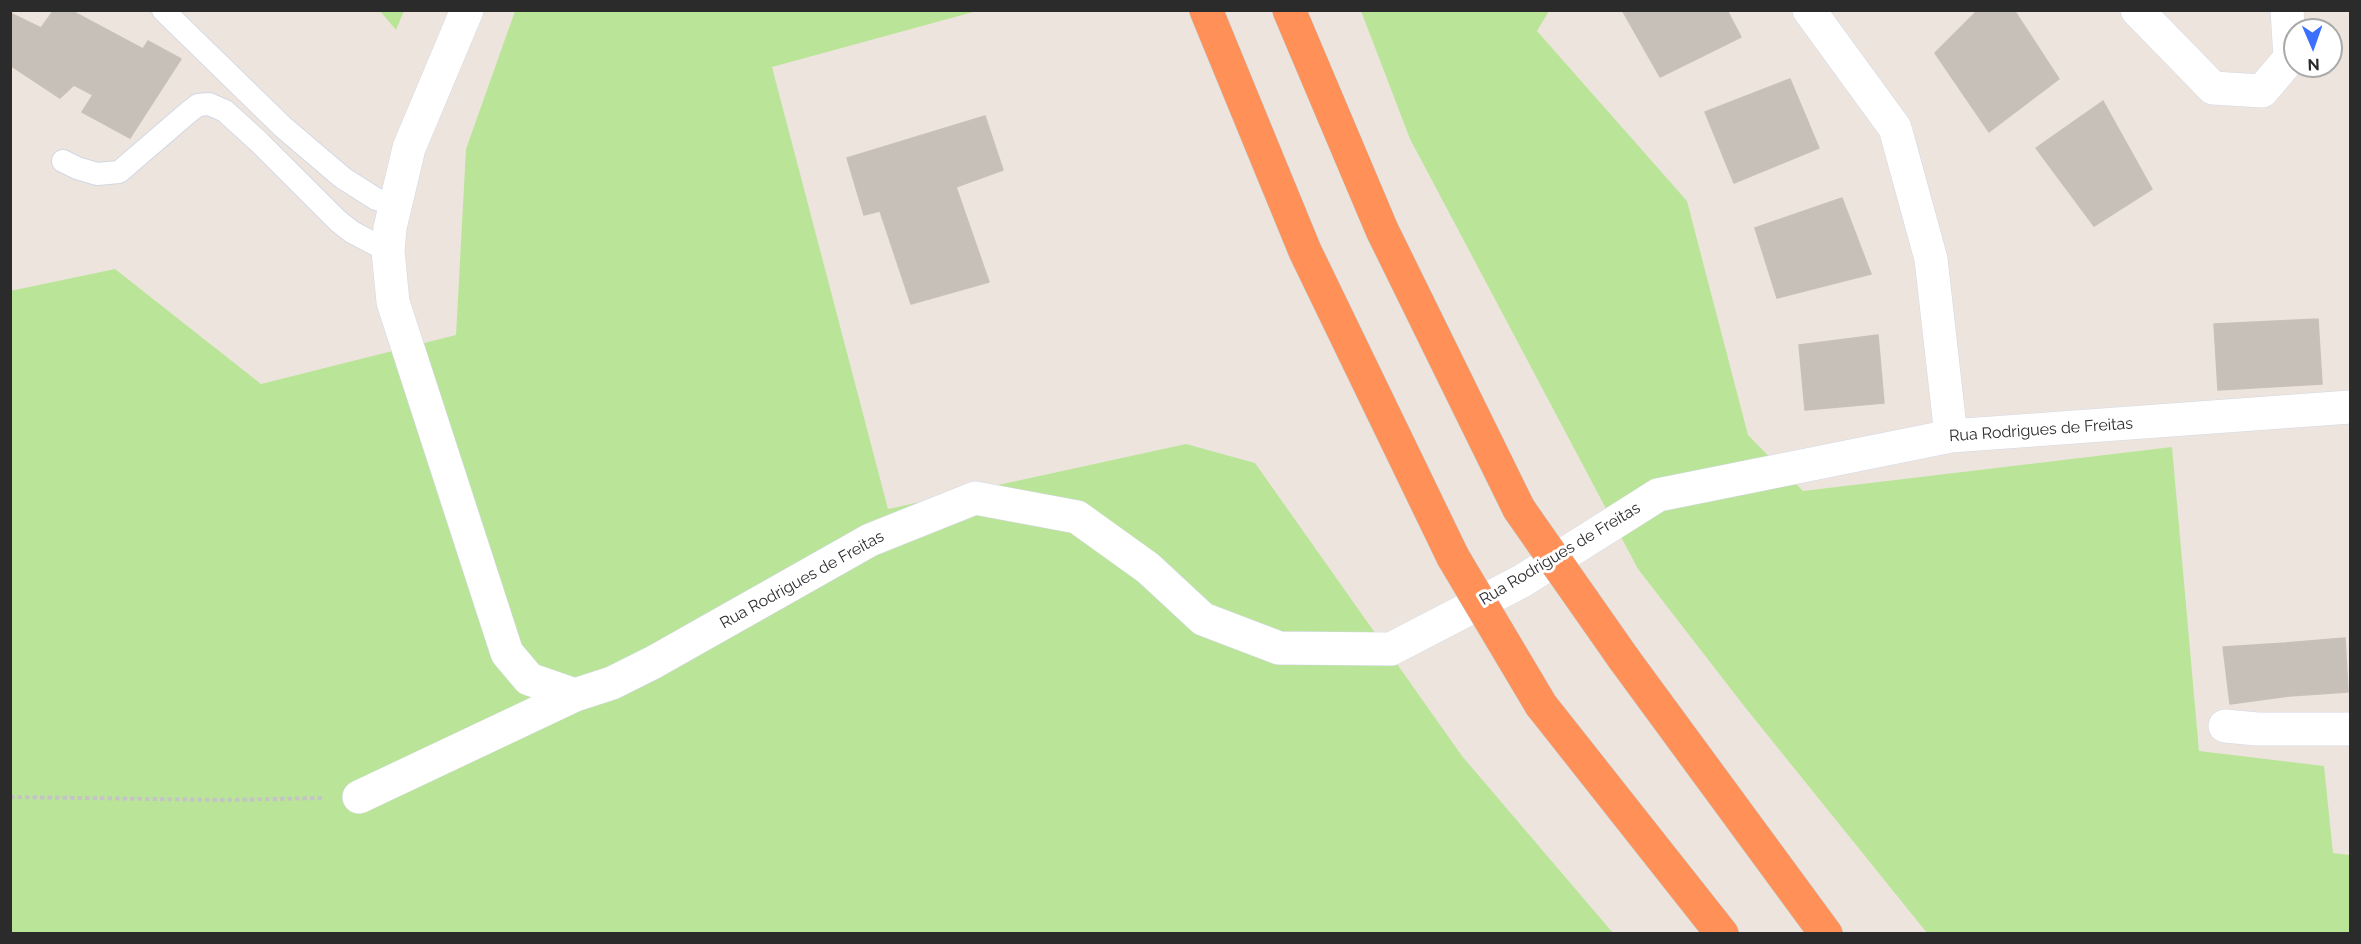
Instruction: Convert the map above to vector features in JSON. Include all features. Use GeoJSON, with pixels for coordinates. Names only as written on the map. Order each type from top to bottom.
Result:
{"type":"FeatureCollection","features":[{"type":"Feature","properties":{"kind":"highway"},"geometry":{"type":"LineString","coordinates":[[1206,10],[1305,252],[1453,557],[1541,705],[1722,933]]}},
{"type":"Feature","properties":{"kind":"highway"},"geometry":{"type":"LineString","coordinates":[[1289,10],[1382,230],[1519,509],[1624,659],[1826,933]]}},
{"type":"Feature","properties":{"kind":"street"},"geometry":{"type":"LineString","coordinates":[[467,10],[409,148],[388,250],[393,302],[507,653],[529,679],[575,695]]}},
{"type":"Feature","properties":{"kind":"street"},"geometry":{"type":"LineString","coordinates":[[1809,10],[1895,128],[1931,259],[1951,436]]}},
{"type":"Feature","properties":{"kind":"street"},"geometry":{"type":"LineString","coordinates":[[2137,10],[2213,88],[2262,91],[2290,58],[2287,10]]}},
{"type":"Feature","properties":{"kind":"street","name":"Rua Rodrigues de Freitas"},"geometry":{"type":"LineString","coordinates":[[359,798],[575,695],[612,683],[654,662],[870,540],[975,498],[1077,517],[1148,568],[1203,619],[1279,648],[1391,649],[1522,581],[1658,495],[1951,436],[2350,407]]}},
{"type":"Feature","properties":{"kind":"street"},"geometry":{"type":"LineString","coordinates":[[2225,726],[2258,729],[2350,729]]}},
{"type":"Feature","properties":{"kind":"lane"},"geometry":{"type":"LineString","coordinates":[[162,10],[283,127],[343,178],[376,199],[396,205]]}},
{"type":"Feature","properties":{"kind":"lane"},"geometry":{"type":"LineString","coordinates":[[63,161],[76,168],[97,174],[119,172],[190,111],[198,105],[209,104],[225,111],[338,221],[388,250]]}},
{"type":"Feature","properties":{"kind":"path"},"geometry":{"type":"LineString","coordinates":[[10,798],[225,800],[359,798]]}},
{"type":"Feature","properties":{"kind":"green space"},"geometry":{"type":"Polygon","coordinates":[[[380,11],[404,11],[396,30],[380,11]]]}},
{"type":"Feature","properties":{"kind":"green space"},"geometry":{"type":"Polygon","coordinates":[[[515,11],[977,11],[772,67],[888,509],[1186,444],[1255,463],[1462,756],[1613,933],[11,933],[10,291],[115,269],[261,384],[456,335],[466,149],[515,11]]]}},
{"type":"Feature","properties":{"kind":"green space"},"geometry":{"type":"Polygon","coordinates":[[[1361,11],[1549,11],[1537,31],[1687,201],[1748,435],[1803,491],[2172,447],[2199,751],[2324,766],[2333,853],[2350,855],[2350,933],[1927,933],[1744,706],[1638,569],[1410,139],[1361,11]]]}},
{"type":"Feature","properties":{"kind":"building"},"geometry":{"type":"Polygon","coordinates":[[[54,10],[70,10],[143,49],[148,41],[181,59],[130,138],[82,112],[93,95],[74,85],[60,98],[10,65],[10,13],[41,28],[54,10]]]}},
{"type":"Feature","properties":{"kind":"building"},"geometry":{"type":"Polygon","coordinates":[[[1622,10],[1727,10],[1741,37],[1660,77],[1622,10]]]}},
{"type":"Feature","properties":{"kind":"building"},"geometry":{"type":"Polygon","coordinates":[[[1978,10],[2014,10],[2059,79],[1989,132],[1935,53],[1978,10]]]}},
{"type":"Feature","properties":{"kind":"building"},"geometry":{"type":"Polygon","coordinates":[[[1790,79],[1819,148],[1734,183],[1705,112],[1790,79]]]}},
{"type":"Feature","properties":{"kind":"building"},"geometry":{"type":"Polygon","coordinates":[[[2103,101],[2152,189],[2094,226],[2036,148],[2103,101]]]}},
{"type":"Feature","properties":{"kind":"building"},"geometry":{"type":"Polygon","coordinates":[[[985,116],[1003,170],[956,187],[989,282],[911,304],[880,211],[864,215],[847,158],[985,116]]]}},
{"type":"Feature","properties":{"kind":"building"},"geometry":{"type":"Polygon","coordinates":[[[1842,198],[1871,274],[1777,298],[1755,228],[1842,198]]]}},
{"type":"Feature","properties":{"kind":"building"},"geometry":{"type":"Polygon","coordinates":[[[2318,319],[2322,384],[2218,390],[2214,324],[2318,319]]]}},
{"type":"Feature","properties":{"kind":"building"},"geometry":{"type":"Polygon","coordinates":[[[1878,335],[1884,403],[1805,410],[1799,345],[1878,335]]]}},
{"type":"Feature","properties":{"kind":"building"},"geometry":{"type":"Polygon","coordinates":[[[2345,638],[2348,692],[2289,696],[2285,643],[2345,638]]]}},
{"type":"Feature","properties":{"kind":"building"},"geometry":{"type":"Polygon","coordinates":[[[2285,643],[2289,696],[2230,704],[2223,647],[2285,643]]]}}]}
